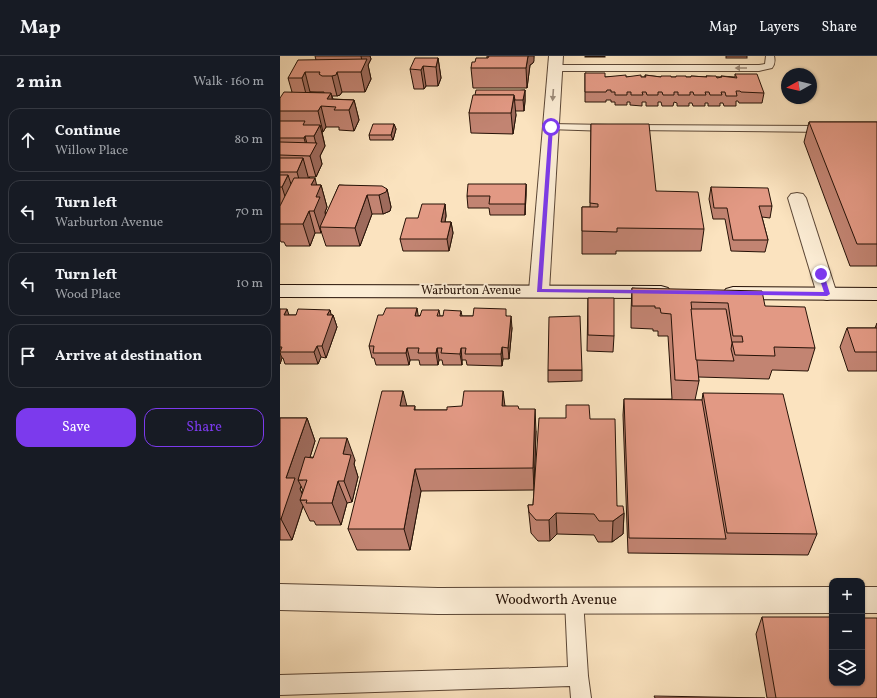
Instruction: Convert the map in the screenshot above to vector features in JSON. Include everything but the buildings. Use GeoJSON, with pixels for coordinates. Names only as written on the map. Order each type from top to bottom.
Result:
{"type":"FeatureCollection","features":[{"type":"Feature","properties":{"kind":"street"},"geometry":{"type":"LineString","coordinates":[[539,291],[556,62]]}},
{"type":"Feature","properties":{"kind":"street"},"geometry":{"type":"LineString","coordinates":[[797,198],[827,294]]}},
{"type":"Feature","properties":{"kind":"street","name":"Warburton Avenue"},"geometry":{"type":"LineString","coordinates":[[280,291],[679,292]]}},
{"type":"Feature","properties":{"kind":"street"},"geometry":{"type":"LineString","coordinates":[[718,293],[877,294]]}},
{"type":"Feature","properties":{"kind":"street","name":"Woodworth Avenue"},"geometry":{"type":"LineString","coordinates":[[280,597],[438,601],[829,600]]}},
{"type":"Feature","properties":{"kind":"street"},"geometry":{"type":"LineString","coordinates":[[865,600],[877,600]]}},
{"type":"Feature","properties":{"kind":"lane"},"geometry":{"type":"LineString","coordinates":[[556,62],[759,68],[769,66],[771,60],[770,56]]}},
{"type":"Feature","properties":{"kind":"lane"},"geometry":{"type":"LineString","coordinates":[[551,127],[838,129]]}},
{"type":"Feature","properties":{"kind":"lane"},"geometry":{"type":"LineString","coordinates":[[574,600],[578,676],[581,698]]}},
{"type":"Feature","properties":{"kind":"lane"},"geometry":{"type":"LineString","coordinates":[[280,685],[578,676]]}},
{"type":"Feature","properties":{"kind":"route"},"geometry":{"type":"LineString","coordinates":[[551,127],[539,291],[827,294],[821,274]]}}]}
